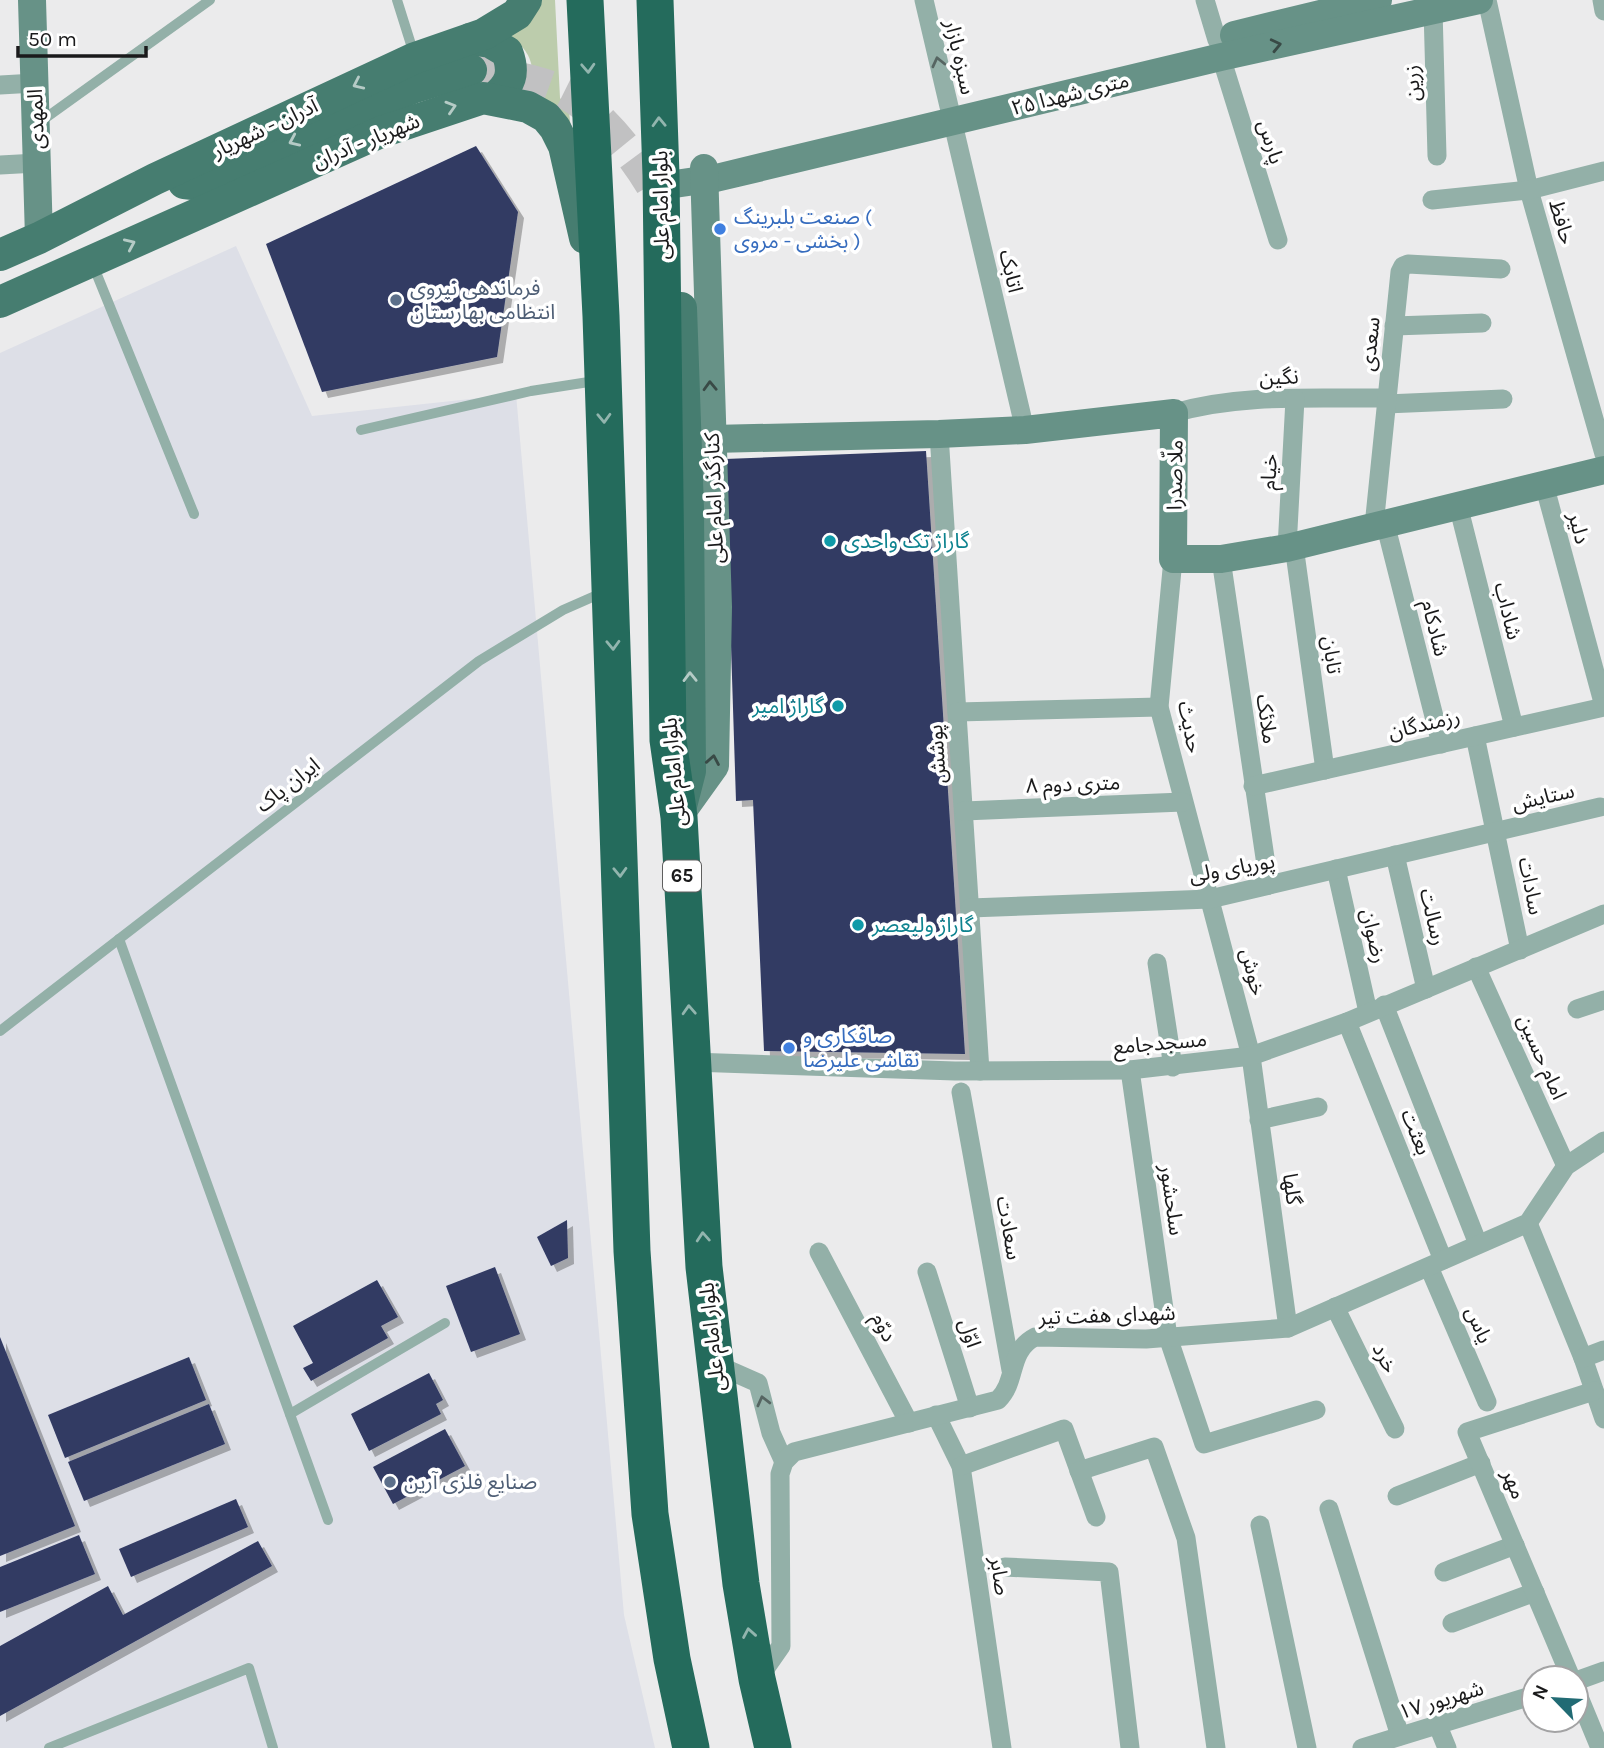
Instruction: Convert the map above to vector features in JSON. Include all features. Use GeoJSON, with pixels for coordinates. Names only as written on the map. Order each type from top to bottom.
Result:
{"type":"FeatureCollection","features":[{"type":"Feature","properties":{"kind":"highway"},"geometry":{"type":"LineString","coordinates":[[585,0],[601,316],[632,1251],[646,1461],[657,1565],[672,1659],[691,1748]]}},
{"type":"Feature","properties":{"kind":"highway","name":"بلوار امام علی"},"geometry":{"type":"LineString","coordinates":[[655,0],[661,181],[668,740],[678,817],[704,1266],[741,1584],[772,1748]]}},
{"type":"Feature","properties":{"kind":"main road","name":"آدران - شهریار"},"geometry":{"type":"LineString","coordinates":[[0,255],[155,179],[415,58],[484,34],[517,14],[526,0]]}},
{"type":"Feature","properties":{"kind":"main road"},"geometry":{"type":"LineString","coordinates":[[470,39],[490,43],[507,52],[513,73],[510,83],[493,99]]}},
{"type":"Feature","properties":{"kind":"main road"},"geometry":{"type":"LineString","coordinates":[[155,179],[193,184],[412,88],[471,70]]}},
{"type":"Feature","properties":{"kind":"main road","name":"شهریار - آدران"},"geometry":{"type":"LineString","coordinates":[[0,302],[381,132],[483,98],[528,107],[546,117],[555,128],[564,146],[601,316]]}},
{"type":"Feature","properties":{"kind":"main road"},"geometry":{"type":"LineString","coordinates":[[678,817],[690,771],[688,509],[681,308]]}},
{"type":"Feature","properties":{"kind":"street","name":"المهدی"},"geometry":{"type":"LineString","coordinates":[[32,0],[39,238]]}},
{"type":"Feature","properties":{"kind":"street","name":"سبزه بازار"},"geometry":{"type":"LineString","coordinates":[[924,0],[950,116]]}},
{"type":"Feature","properties":{"kind":"street","name":"پارس"},"geometry":{"type":"LineString","coordinates":[[1205,0],[1278,240]]}},
{"type":"Feature","properties":{"kind":"street","name":"۲۵ متری شهدا"},"geometry":{"type":"LineString","coordinates":[[1219,48],[1378,0]]}},
{"type":"Feature","properties":{"kind":"street","name":"۲۵ متری شهدا"},"geometry":{"type":"LineString","coordinates":[[661,181],[704,174],[950,116],[1116,64],[1219,48],[1433,5],[1479,0]]}},
{"type":"Feature","properties":{"kind":"street","name":"حافظ"},"geometry":{"type":"LineString","coordinates":[[1487,0],[1529,190],[1604,454]]}},
{"type":"Feature","properties":{"kind":"street"},"geometry":{"type":"LineString","coordinates":[[1602,0],[1604,11]]}},
{"type":"Feature","properties":{"kind":"street","name":"زرین"},"geometry":{"type":"LineString","coordinates":[[1433,5],[1437,156]]}},
{"type":"Feature","properties":{"kind":"street"},"geometry":{"type":"LineString","coordinates":[[0,85],[34,83]]}},
{"type":"Feature","properties":{"kind":"street","name":"اتابک"},"geometry":{"type":"LineString","coordinates":[[950,116],[1025,430]]}},
{"type":"Feature","properties":{"kind":"street"},"geometry":{"type":"LineString","coordinates":[[0,165],[37,163]]}},
{"type":"Feature","properties":{"kind":"street"},"geometry":{"type":"LineString","coordinates":[[1432,200],[1529,190],[1604,171]]}},
{"type":"Feature","properties":{"kind":"street","name":"کنارگذر امام علی"},"geometry":{"type":"LineString","coordinates":[[678,817],[715,766],[719,607],[704,174]]}},
{"type":"Feature","properties":{"kind":"street","name":"سعدی"},"geometry":{"type":"LineString","coordinates":[[1379,525],[1387,401],[1400,272],[1403,266],[1408,264],[1501,269]]}},
{"type":"Feature","properties":{"kind":"street"},"geometry":{"type":"LineString","coordinates":[[1395,326],[1482,323]]}},
{"type":"Feature","properties":{"kind":"street","name":"نگین"},"geometry":{"type":"LineString","coordinates":[[1174,413],[1196,407],[1295,399],[1503,399]]}},
{"type":"Feature","properties":{"kind":"street","name":"خیام"},"geometry":{"type":"LineString","coordinates":[[1291,547],[1295,399]]}},
{"type":"Feature","properties":{"kind":"street","name":"ملّا صدرا"},"geometry":{"type":"LineString","coordinates":[[712,439],[1025,430],[1174,413],[1173,559]]}},
{"type":"Feature","properties":{"kind":"street","name":"پوشش"},"geometry":{"type":"LineString","coordinates":[[939,434],[980,1071]]}},
{"type":"Feature","properties":{"kind":"street"},"geometry":{"type":"LineString","coordinates":[[1173,559],[1221,559],[1291,547],[1604,470]]}},
{"type":"Feature","properties":{"kind":"street","name":"دلیر"},"geometry":{"type":"LineString","coordinates":[[1544,484],[1604,707]]}},
{"type":"Feature","properties":{"kind":"street","name":"شاداب"},"geometry":{"type":"LineString","coordinates":[[1458,505],[1514,727]]}},
{"type":"Feature","properties":{"kind":"street","name":"شادکام"},"geometry":{"type":"LineString","coordinates":[[1379,525],[1441,744]]}},
{"type":"Feature","properties":{"kind":"street","name":"تابان"},"geometry":{"type":"LineString","coordinates":[[1291,547],[1325,770]]}},
{"type":"Feature","properties":{"kind":"street","name":"حدیث"},"geometry":{"type":"LineString","coordinates":[[1173,559],[1159,707],[1210,899]]}},
{"type":"Feature","properties":{"kind":"street","name":"ملائک"},"geometry":{"type":"LineString","coordinates":[[1221,559],[1269,885]]}},
{"type":"Feature","properties":{"kind":"street"},"geometry":{"type":"LineString","coordinates":[[957,712],[1159,707]]}},
{"type":"Feature","properties":{"kind":"street","name":"رزمندگان"},"geometry":{"type":"LineString","coordinates":[[1253,786],[1604,707]]}},
{"type":"Feature","properties":{"kind":"street","name":"سادات"},"geometry":{"type":"LineString","coordinates":[[1475,736],[1520,950]]}},
{"type":"Feature","properties":{"kind":"street","name":"۸ متری دوم"},"geometry":{"type":"LineString","coordinates":[[964,811],[1183,802]]}},
{"type":"Feature","properties":{"kind":"street","name":"ستایش"},"geometry":{"type":"LineString","coordinates":[[1496,831],[1600,807]]}},
{"type":"Feature","properties":{"kind":"street","name":"پوریای ولی"},"geometry":{"type":"LineString","coordinates":[[970,908],[1210,899],[1496,831]]}},
{"type":"Feature","properties":{"kind":"street","name":"رسالت"},"geometry":{"type":"LineString","coordinates":[[1395,855],[1426,989]]}},
{"type":"Feature","properties":{"kind":"street","name":"رضوان"},"geometry":{"type":"LineString","coordinates":[[1336,869],[1376,1009],[1478,1244]]}},
{"type":"Feature","properties":{"kind":"street","name":"خوش"},"geometry":{"type":"LineString","coordinates":[[1210,899],[1251,1056]]}},
{"type":"Feature","properties":{"kind":"street","name":"مسجدجامع"},"geometry":{"type":"LineString","coordinates":[[691,1062],[980,1071],[1130,1070],[1251,1056],[1348,1022],[1604,914]]}},
{"type":"Feature","properties":{"kind":"street"},"geometry":{"type":"LineString","coordinates":[[1157,962],[1173,1067]]}},
{"type":"Feature","properties":{"kind":"street","name":"امام حسین"},"geometry":{"type":"LineString","coordinates":[[1476,967],[1566,1166]]}},
{"type":"Feature","properties":{"kind":"street"},"geometry":{"type":"LineString","coordinates":[[1577,1009],[1604,1000]]}},
{"type":"Feature","properties":{"kind":"street","name":"بعثت"},"geometry":{"type":"LineString","coordinates":[[1348,1022],[1436,1263]]}},
{"type":"Feature","properties":{"kind":"street","name":"گلها"},"geometry":{"type":"LineString","coordinates":[[1251,1056],[1287,1328]]}},
{"type":"Feature","properties":{"kind":"street","name":"سلحشور"},"geometry":{"type":"LineString","coordinates":[[1130,1070],[1168,1337],[1204,1444],[1315,1410]]}},
{"type":"Feature","properties":{"kind":"street","name":"سعادت"},"geometry":{"type":"LineString","coordinates":[[961,1092],[1012,1373]]}},
{"type":"Feature","properties":{"kind":"street"},"geometry":{"type":"LineString","coordinates":[[1259,1120],[1318,1107]]}},
{"type":"Feature","properties":{"kind":"street"},"geometry":{"type":"LineString","coordinates":[[1604,1141],[1566,1166],[1528,1223],[1583,1358],[1604,1419]]}},
{"type":"Feature","properties":{"kind":"street","name":"شهدای هفت تیر"},"geometry":{"type":"LineString","coordinates":[[784,1462],[794,1452],[998,1401],[1007,1391],[1022,1344],[1035,1337],[1168,1337],[1287,1328],[1528,1223]]}},
{"type":"Feature","properties":{"kind":"street","name":"دوّم"},"geometry":{"type":"LineString","coordinates":[[819,1252],[908,1423]]}},
{"type":"Feature","properties":{"kind":"street","name":"یاس"},"geometry":{"type":"LineString","coordinates":[[1436,1263],[1487,1402]]}},
{"type":"Feature","properties":{"kind":"street","name":"اوّل"},"geometry":{"type":"LineString","coordinates":[[927,1272],[970,1408]]}},
{"type":"Feature","properties":{"kind":"street","name":"خرد"},"geometry":{"type":"LineString","coordinates":[[1335,1307],[1395,1429]]}},
{"type":"Feature","properties":{"kind":"street"},"geometry":{"type":"LineString","coordinates":[[1583,1358],[1604,1350]]}},
{"type":"Feature","properties":{"kind":"street"},"geometry":{"type":"LineString","coordinates":[[715,1364],[758,1383],[771,1433],[784,1462],[780,1474],[781,1646],[757,1679]]}},
{"type":"Feature","properties":{"kind":"street","name":"مهر"},"geometry":{"type":"LineString","coordinates":[[1565,1664],[1467,1432],[1594,1391]]}},
{"type":"Feature","properties":{"kind":"street","name":"صابر"},"geometry":{"type":"LineString","coordinates":[[936,1415],[961,1466],[1002,1748]]}},
{"type":"Feature","properties":{"kind":"street"},"geometry":{"type":"LineString","coordinates":[[961,1466],[1064,1429],[1096,1517]]}},
{"type":"Feature","properties":{"kind":"street"},"geometry":{"type":"LineString","coordinates":[[1079,1471],[1154,1447],[1186,1538],[1216,1748]]}},
{"type":"Feature","properties":{"kind":"street"},"geometry":{"type":"LineString","coordinates":[[1397,1496],[1481,1463]]}},
{"type":"Feature","properties":{"kind":"street"},"geometry":{"type":"LineString","coordinates":[[1329,1509],[1400,1736]]}},
{"type":"Feature","properties":{"kind":"street"},"geometry":{"type":"LineString","coordinates":[[1260,1525],[1307,1748]]}},
{"type":"Feature","properties":{"kind":"street"},"geometry":{"type":"LineString","coordinates":[[1444,1572],[1515,1545]]}},
{"type":"Feature","properties":{"kind":"street"},"geometry":{"type":"LineString","coordinates":[[1005,1567],[1109,1572],[1130,1748]]}},
{"type":"Feature","properties":{"kind":"street"},"geometry":{"type":"LineString","coordinates":[[1452,1623],[1535,1592]]}},
{"type":"Feature","properties":{"kind":"street","name":"۱۷ شهریور"},"geometry":{"type":"LineString","coordinates":[[1365,1748],[1520,1700]]}},
{"type":"Feature","properties":{"kind":"street"},"geometry":{"type":"LineString","coordinates":[[1590,1724],[1600,1748]]}},
{"type":"Feature","properties":{"kind":"street"},"geometry":{"type":"LineString","coordinates":[[1438,1726],[1447,1748]]}},
{"type":"Feature","properties":{"kind":"lane"},"geometry":{"type":"LineString","coordinates":[[36,125],[210,0]]}},
{"type":"Feature","properties":{"kind":"lane"},"geometry":{"type":"LineString","coordinates":[[397,0],[415,58]]}},
{"type":"Feature","properties":{"kind":"lane"},"geometry":{"type":"LineString","coordinates":[[92,262],[194,514]]}},
{"type":"Feature","properties":{"kind":"lane"},"geometry":{"type":"LineString","coordinates":[[361,430],[531,391],[603,379]]}},
{"type":"Feature","properties":{"kind":"lane","name":"ایران پاک"},"geometry":{"type":"LineString","coordinates":[[0,1031],[479,661],[563,610],[611,589]]}},
{"type":"Feature","properties":{"kind":"lane"},"geometry":{"type":"LineString","coordinates":[[119,939],[328,1520]]}},
{"type":"Feature","properties":{"kind":"lane"},"geometry":{"type":"LineString","coordinates":[[290,1414],[446,1323]]}},
{"type":"Feature","properties":{"kind":"lane"},"geometry":{"type":"LineString","coordinates":[[49,1748],[249,1668],[273,1748]]}},
{"type":"Feature","properties":{"kind":"shaded area"},"geometry":{"type":"Polygon","coordinates":[[[236,246],[312,416],[516,394],[624,1615],[655,1748],[0,1748],[0,353],[236,246]]]}},
{"type":"Feature","properties":{"kind":"green space"},"geometry":{"type":"Polygon","coordinates":[[[540,0],[555,0],[560,98],[569,111],[573,150],[531,93],[532,72],[529,57],[505,30],[540,0]]]}},
{"type":"Feature","properties":{"kind":"building","name":"فرماندهی نیروی انتظامی بهارستان"},"geometry":{"type":"Polygon","coordinates":[[[476,146],[518,212],[497,357],[322,392],[266,244],[476,146]]]}},
{"type":"Feature","properties":{"kind":"building"},"geometry":{"type":"Polygon","coordinates":[[[926,451],[965,1054],[764,1051],[753,800],[736,801],[725,459],[926,451]]]}},
{"type":"Feature","properties":{"kind":"building"},"geometry":{"type":"Polygon","coordinates":[[[567,1220],[568,1258],[551,1266],[537,1237],[567,1220]]]}},
{"type":"Feature","properties":{"kind":"building"},"geometry":{"type":"Polygon","coordinates":[[[495,1267],[520,1334],[471,1352],[446,1286],[495,1267]]]}},
{"type":"Feature","properties":{"kind":"building"},"geometry":{"type":"Polygon","coordinates":[[[377,1280],[398,1317],[381,1326],[388,1338],[311,1381],[303,1368],[313,1363],[293,1326],[377,1280]]]}},
{"type":"Feature","properties":{"kind":"building"},"geometry":{"type":"Polygon","coordinates":[[[0,1337],[75,1526],[0,1556],[0,1337]]]}},
{"type":"Feature","properties":{"kind":"building"},"geometry":{"type":"Polygon","coordinates":[[[189,1357],[206,1400],[65,1458],[48,1415],[189,1357]]]}},
{"type":"Feature","properties":{"kind":"building"},"geometry":{"type":"Polygon","coordinates":[[[429,1373],[443,1400],[436,1404],[441,1414],[369,1451],[351,1414],[429,1373]]]}},
{"type":"Feature","properties":{"kind":"building"},"geometry":{"type":"Polygon","coordinates":[[[209,1404],[225,1444],[84,1501],[68,1462],[209,1404]]]}},
{"type":"Feature","properties":{"kind":"building"},"geometry":{"type":"Polygon","coordinates":[[[445,1429],[465,1466],[393,1504],[373,1467],[445,1429]]]}},
{"type":"Feature","properties":{"kind":"building"},"geometry":{"type":"Polygon","coordinates":[[[236,1499],[248,1527],[131,1577],[119,1549],[236,1499]]]}},
{"type":"Feature","properties":{"kind":"building"},"geometry":{"type":"Polygon","coordinates":[[[79,1535],[95,1574],[0,1612],[0,1567],[79,1535]]]}},
{"type":"Feature","properties":{"kind":"building"},"geometry":{"type":"Polygon","coordinates":[[[258,1541],[272,1566],[0,1716],[0,1646],[108,1586],[123,1615],[258,1541]]]}},
{"type":"Feature","properties":{"kind":"tunnel"},"geometry":{"type":"LineString","coordinates":[[471,70],[539,83],[576,99],[620,141],[645,175],[663,207]]}},
{"type":"Feature","properties":{"kind":"place","name":"صنعت بلبرینگ ( بخشی - مروی )"},"geometry":{"type":"Point","coordinates":[720,229]}},
{"type":"Feature","properties":{"kind":"place","name":"فرماندهی نیروی انتظامی بهارستان"},"geometry":{"type":"Point","coordinates":[396,300]}},
{"type":"Feature","properties":{"kind":"place","name":"گاراژ تک واحدی"},"geometry":{"type":"Point","coordinates":[830,541]}},
{"type":"Feature","properties":{"kind":"place","name":"گاراژ امیر"},"geometry":{"type":"Point","coordinates":[838,706]}},
{"type":"Feature","properties":{"kind":"place","name":"گاراژ ولیعصر"},"geometry":{"type":"Point","coordinates":[858,925]}},
{"type":"Feature","properties":{"kind":"place","name":"صافکاری و نقاشی عليرضا"},"geometry":{"type":"Point","coordinates":[789,1048]}},
{"type":"Feature","properties":{"kind":"place","name":"صنایع فلزی آرین"},"geometry":{"type":"Point","coordinates":[390,1482]}}]}
